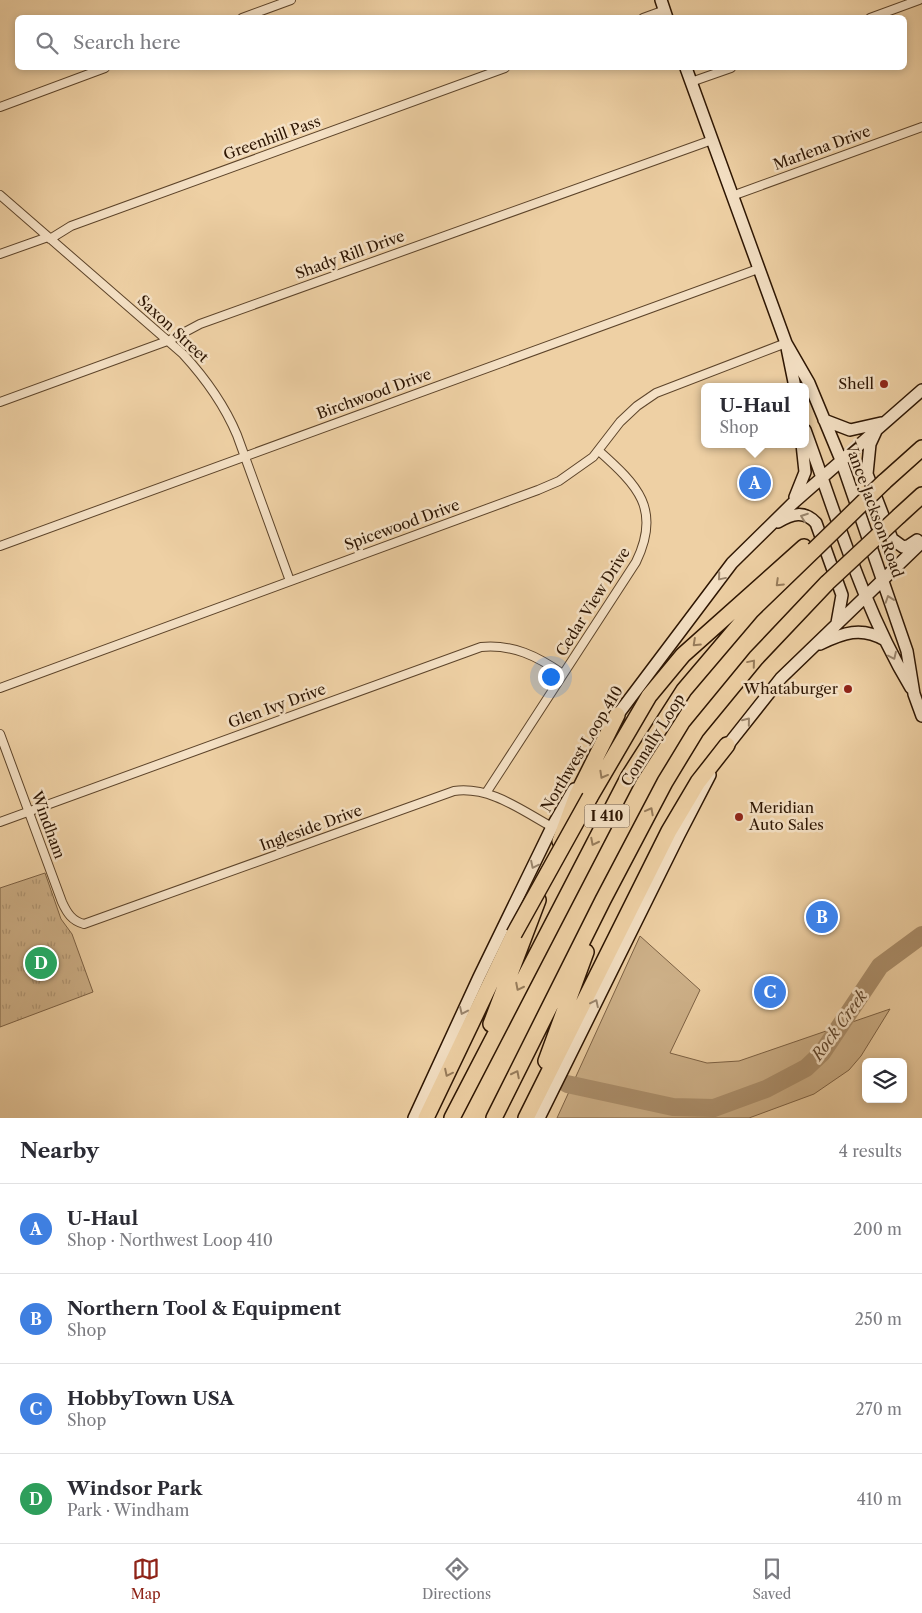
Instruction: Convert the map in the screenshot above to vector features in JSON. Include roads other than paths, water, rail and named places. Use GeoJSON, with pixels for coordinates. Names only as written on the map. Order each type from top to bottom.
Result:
{"type":"FeatureCollection","features":[{"type":"Feature","properties":{"kind":"highway"},"geometry":{"type":"LineString","coordinates":[[426,1118],[514,934],[649,696],[678,662],[782,564],[813,545],[922,448]]}},
{"type":"Feature","properties":{"kind":"highway","name":"I 410"},"geometry":{"type":"LineString","coordinates":[[494,1118],[603,900],[665,782],[696,731],[756,658],[827,583],[922,495]]}},
{"type":"Feature","properties":{"kind":"highway","name":"Connally Loop"},"geometry":{"type":"LineString","coordinates":[[452,1118],[624,784],[684,690],[752,610],[813,545]]}},
{"type":"Feature","properties":{"kind":"highway"},"geometry":{"type":"LineString","coordinates":[[463,1095],[578,795],[617,715]]}},
{"type":"Feature","properties":{"kind":"highway"},"geometry":{"type":"LineString","coordinates":[[525,1118],[669,831],[698,782],[727,745]]}},
{"type":"Feature","properties":{"kind":"highway"},"geometry":{"type":"LineString","coordinates":[[525,1118],[572,992],[603,900]]}},
{"type":"Feature","properties":{"kind":"main road","name":"Vance Jackson Road"},"geometry":{"type":"LineString","coordinates":[[687,70],[786,343],[794,383]]}},
{"type":"Feature","properties":{"kind":"main road","name":"Vance Jackson Road"},"geometry":{"type":"LineString","coordinates":[[786,343],[809,383],[841,460],[907,651],[914,694]]}},
{"type":"Feature","properties":{"kind":"main road","name":"Northwest Loop 410"},"geometry":{"type":"LineString","coordinates":[[414,1118],[552,826],[617,715],[714,584],[792,504],[922,390]]}},
{"type":"Feature","properties":{"kind":"main road"},"geometry":{"type":"LineString","coordinates":[[824,420],[850,430],[882,425]]}},
{"type":"Feature","properties":{"kind":"main road"},"geometry":{"type":"LineString","coordinates":[[882,425],[870,444],[867,474],[892,539],[903,547],[908,546],[922,536]]}},
{"type":"Feature","properties":{"kind":"main road","name":"Vance Jackson Road"},"geometry":{"type":"LineString","coordinates":[[809,441],[864,596],[914,694],[922,716]]}},
{"type":"Feature","properties":{"kind":"main road"},"geometry":{"type":"LineString","coordinates":[[792,504],[805,472],[802,448]]}},
{"type":"Feature","properties":{"kind":"main road"},"geometry":{"type":"LineString","coordinates":[[766,529],[796,514],[811,518],[816,523],[842,595],[837,623]]}},
{"type":"Feature","properties":{"kind":"main road"},"geometry":{"type":"LineString","coordinates":[[540,1118],[678,835],[727,745],[781,678],[922,542]]}},
{"type":"Feature","properties":{"kind":"main road"},"geometry":{"type":"LineString","coordinates":[[809,650],[844,633],[854,631],[872,634],[885,640]]}},
{"type":"Feature","properties":{"kind":"street"},"geometry":{"type":"LineString","coordinates":[[250,15],[291,0]]}},
{"type":"Feature","properties":{"kind":"street"},"geometry":{"type":"LineString","coordinates":[[878,15],[919,0]]}},
{"type":"Feature","properties":{"kind":"street"},"geometry":{"type":"LineString","coordinates":[[650,15],[664,9]]}},
{"type":"Feature","properties":{"kind":"street"},"geometry":{"type":"LineString","coordinates":[[0,107],[101,70]]}},
{"type":"Feature","properties":{"kind":"street","name":"Greenhill Pass"},"geometry":{"type":"LineString","coordinates":[[0,254],[49,238],[71,226],[500,70]]}},
{"type":"Feature","properties":{"kind":"street"},"geometry":{"type":"LineString","coordinates":[[691,82],[725,70]]}},
{"type":"Feature","properties":{"kind":"street","name":"Marlena Drive"},"geometry":{"type":"LineString","coordinates":[[732,196],[922,127]]}},
{"type":"Feature","properties":{"kind":"street","name":"Shady Rill Drive"},"geometry":{"type":"LineString","coordinates":[[0,402],[166,340],[200,324],[712,140]]}},
{"type":"Feature","properties":{"kind":"street","name":"Saxon Street"},"geometry":{"type":"LineString","coordinates":[[0,195],[183,354],[208,381],[229,415],[290,581]]}},
{"type":"Feature","properties":{"kind":"street","name":"Birchwood Drive"},"geometry":{"type":"LineString","coordinates":[[0,546],[758,269]]}},
{"type":"Feature","properties":{"kind":"street","name":"Spicewood Drive"},"geometry":{"type":"LineString","coordinates":[[0,688],[538,490],[577,469],[599,451],[620,422],[636,406],[656,393],[786,343]]}},
{"type":"Feature","properties":{"kind":"street","name":"Cedar View Drive"},"geometry":{"type":"LineString","coordinates":[[486,793],[636,562],[647,531],[646,511],[640,493],[626,476],[599,451]]}},
{"type":"Feature","properties":{"kind":"street","name":"Glen Ivy Drive"},"geometry":{"type":"LineString","coordinates":[[0,822],[481,648],[510,648],[546,662],[564,674]]}},
{"type":"Feature","properties":{"kind":"street","name":"Windham"},"geometry":{"type":"LineString","coordinates":[[0,734],[62,902],[77,922]]}},
{"type":"Feature","properties":{"kind":"street","name":"Ingleside Drive"},"geometry":{"type":"LineString","coordinates":[[77,922],[84,924],[94,922],[442,794],[465,790],[486,793],[552,826]]}},
{"type":"Feature","properties":{"kind":"waterway","name":"Rock Creek"},"geometry":{"type":"LineString","coordinates":[[567,1084],[673,1107],[714,1108],[766,1089],[806,1068],[822,1053],[880,966],[922,935]]}},
{"type":"Feature","properties":{"kind":"place","name":"Shell"},"geometry":{"type":"Point","coordinates":[884,384]}},
{"type":"Feature","properties":{"kind":"place","name":"U-Haul"},"geometry":{"type":"Point","coordinates":[755,483]}},
{"type":"Feature","properties":{"kind":"place","name":"Whataburger"},"geometry":{"type":"Point","coordinates":[848,689]}},
{"type":"Feature","properties":{"kind":"place","name":"Meridian Auto Sales"},"geometry":{"type":"Point","coordinates":[739,817]}},
{"type":"Feature","properties":{"kind":"place","name":"Northern Tool & Equipment"},"geometry":{"type":"Point","coordinates":[822,917]}},
{"type":"Feature","properties":{"kind":"place","name":"Windsor Park"},"geometry":{"type":"Point","coordinates":[41,963]}},
{"type":"Feature","properties":{"kind":"place","name":"HobbyTown USA"},"geometry":{"type":"Point","coordinates":[770,992]}}]}
